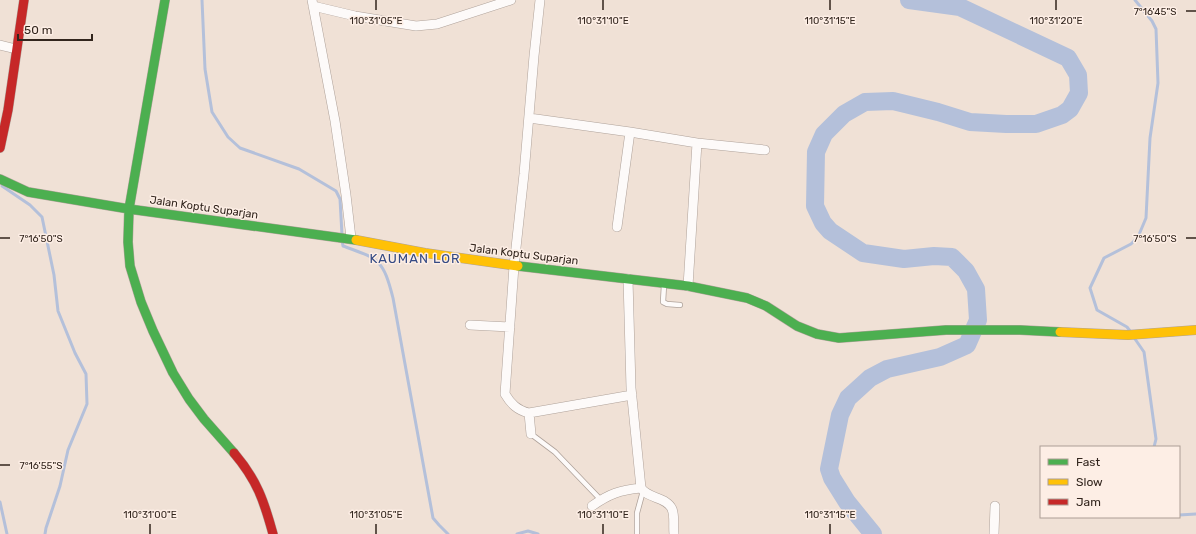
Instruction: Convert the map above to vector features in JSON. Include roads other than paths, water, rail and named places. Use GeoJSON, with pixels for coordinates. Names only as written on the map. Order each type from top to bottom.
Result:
{"type":"FeatureCollection","features":[{"type":"Feature","properties":{"kind":"street"},"geometry":{"type":"LineString","coordinates":[[0,148],[8,110],[24,0]]}},
{"type":"Feature","properties":{"kind":"street"},"geometry":{"type":"LineString","coordinates":[[165,0],[129,209],[129,262],[136,287],[152,330],[168,365],[182,390],[200,414],[247,468],[257,486],[267,510],[273,534]]}},
{"type":"Feature","properties":{"kind":"street"},"geometry":{"type":"LineString","coordinates":[[350,238],[346,195],[335,121],[312,3],[355,16],[416,26],[437,24],[511,0]]}},
{"type":"Feature","properties":{"kind":"street"},"geometry":{"type":"LineString","coordinates":[[540,0],[514,266],[505,394],[510,402],[520,411],[529,413],[632,395]]}},
{"type":"Feature","properties":{"kind":"street"},"geometry":{"type":"LineString","coordinates":[[0,45],[16,49]]}},
{"type":"Feature","properties":{"kind":"street"},"geometry":{"type":"LineString","coordinates":[[529,118],[697,143],[765,150]]}},
{"type":"Feature","properties":{"kind":"street"},"geometry":{"type":"LineString","coordinates":[[618,227],[630,132]]}},
{"type":"Feature","properties":{"kind":"street"},"geometry":{"type":"LineString","coordinates":[[688,286],[697,143]]}},
{"type":"Feature","properties":{"kind":"street","name":"Jalan Koptu Suparjan"},"geometry":{"type":"LineString","coordinates":[[0,179],[28,192],[129,209],[350,238],[425,253],[514,266],[688,286],[747,298],[766,306],[797,326],[816,334],[839,338],[946,330],[1020,330],[1128,335],[1196,330]]}},
{"type":"Feature","properties":{"kind":"street"},"geometry":{"type":"LineString","coordinates":[[628,278],[628,314],[632,395],[642,490]]}},
{"type":"Feature","properties":{"kind":"street"},"geometry":{"type":"LineString","coordinates":[[470,325],[510,327]]}},
{"type":"Feature","properties":{"kind":"street"},"geometry":{"type":"LineString","coordinates":[[529,413],[531,434]]}},
{"type":"Feature","properties":{"kind":"street"},"geometry":{"type":"LineString","coordinates":[[592,506],[612,494],[625,490],[642,490],[668,504],[672,508],[674,534]]}},
{"type":"Feature","properties":{"kind":"street"},"geometry":{"type":"LineString","coordinates":[[994,534],[995,506]]}},
{"type":"Feature","properties":{"kind":"lane"},"geometry":{"type":"LineString","coordinates":[[664,284],[663,302],[667,304],[680,305]]}},
{"type":"Feature","properties":{"kind":"lane"},"geometry":{"type":"LineString","coordinates":[[531,434],[555,452],[601,500]]}},
{"type":"Feature","properties":{"kind":"lane"},"geometry":{"type":"LineString","coordinates":[[636,534],[637,513],[642,490]]}},
{"type":"Feature","properties":{"kind":"waterway"},"geometry":{"type":"LineString","coordinates":[[202,0],[205,69],[212,112],[228,137],[240,148],[299,169],[336,191],[340,199],[342,235]]}},
{"type":"Feature","properties":{"kind":"waterway"},"geometry":{"type":"LineString","coordinates":[[873,534],[847,502],[832,478],[829,469],[840,415],[848,398],[870,378],[887,369],[940,357],[967,345],[978,320],[976,289],[966,271],[952,257],[934,256],[904,259],[863,253],[830,231],[823,223],[815,206],[816,152],[824,134],[844,114],[865,102],[893,101],[938,112],[970,122],[1036,124],[1062,115],[1070,109],[1079,93],[1078,75],[1068,58],[960,7],[909,0]]}},
{"type":"Feature","properties":{"kind":"waterway"},"geometry":{"type":"LineString","coordinates":[[1130,331],[1127,327],[1097,310],[1090,288],[1104,258],[1131,244],[1138,237],[1146,218],[1150,138],[1158,83],[1156,29],[1152,21],[1135,0]]}},
{"type":"Feature","properties":{"kind":"waterway"},"geometry":{"type":"LineString","coordinates":[[2,186],[30,205],[42,217],[54,275],[58,311],[75,353],[86,374],[87,404],[68,450],[60,486],[45,534]]}},
{"type":"Feature","properties":{"kind":"waterway"},"geometry":{"type":"LineString","coordinates":[[342,240],[343,246],[365,254],[378,262],[386,275],[393,298],[433,518],[448,534]]}},
{"type":"Feature","properties":{"kind":"waterway"},"geometry":{"type":"LineString","coordinates":[[1135,339],[1144,352],[1156,439],[1154,446]]}},
{"type":"Feature","properties":{"kind":"waterway"},"geometry":{"type":"LineString","coordinates":[[0,502],[7,534]]}},
{"type":"Feature","properties":{"kind":"waterway"},"geometry":{"type":"LineString","coordinates":[[1180,515],[1196,514]]}},
{"type":"Feature","properties":{"kind":"waterway"},"geometry":{"type":"LineString","coordinates":[[517,534],[528,531],[538,534]]}},
{"type":"Feature","properties":{"kind":"district","name":"KAUMAN LOR"},"geometry":{"type":"Point","coordinates":[415,258]}}]}
